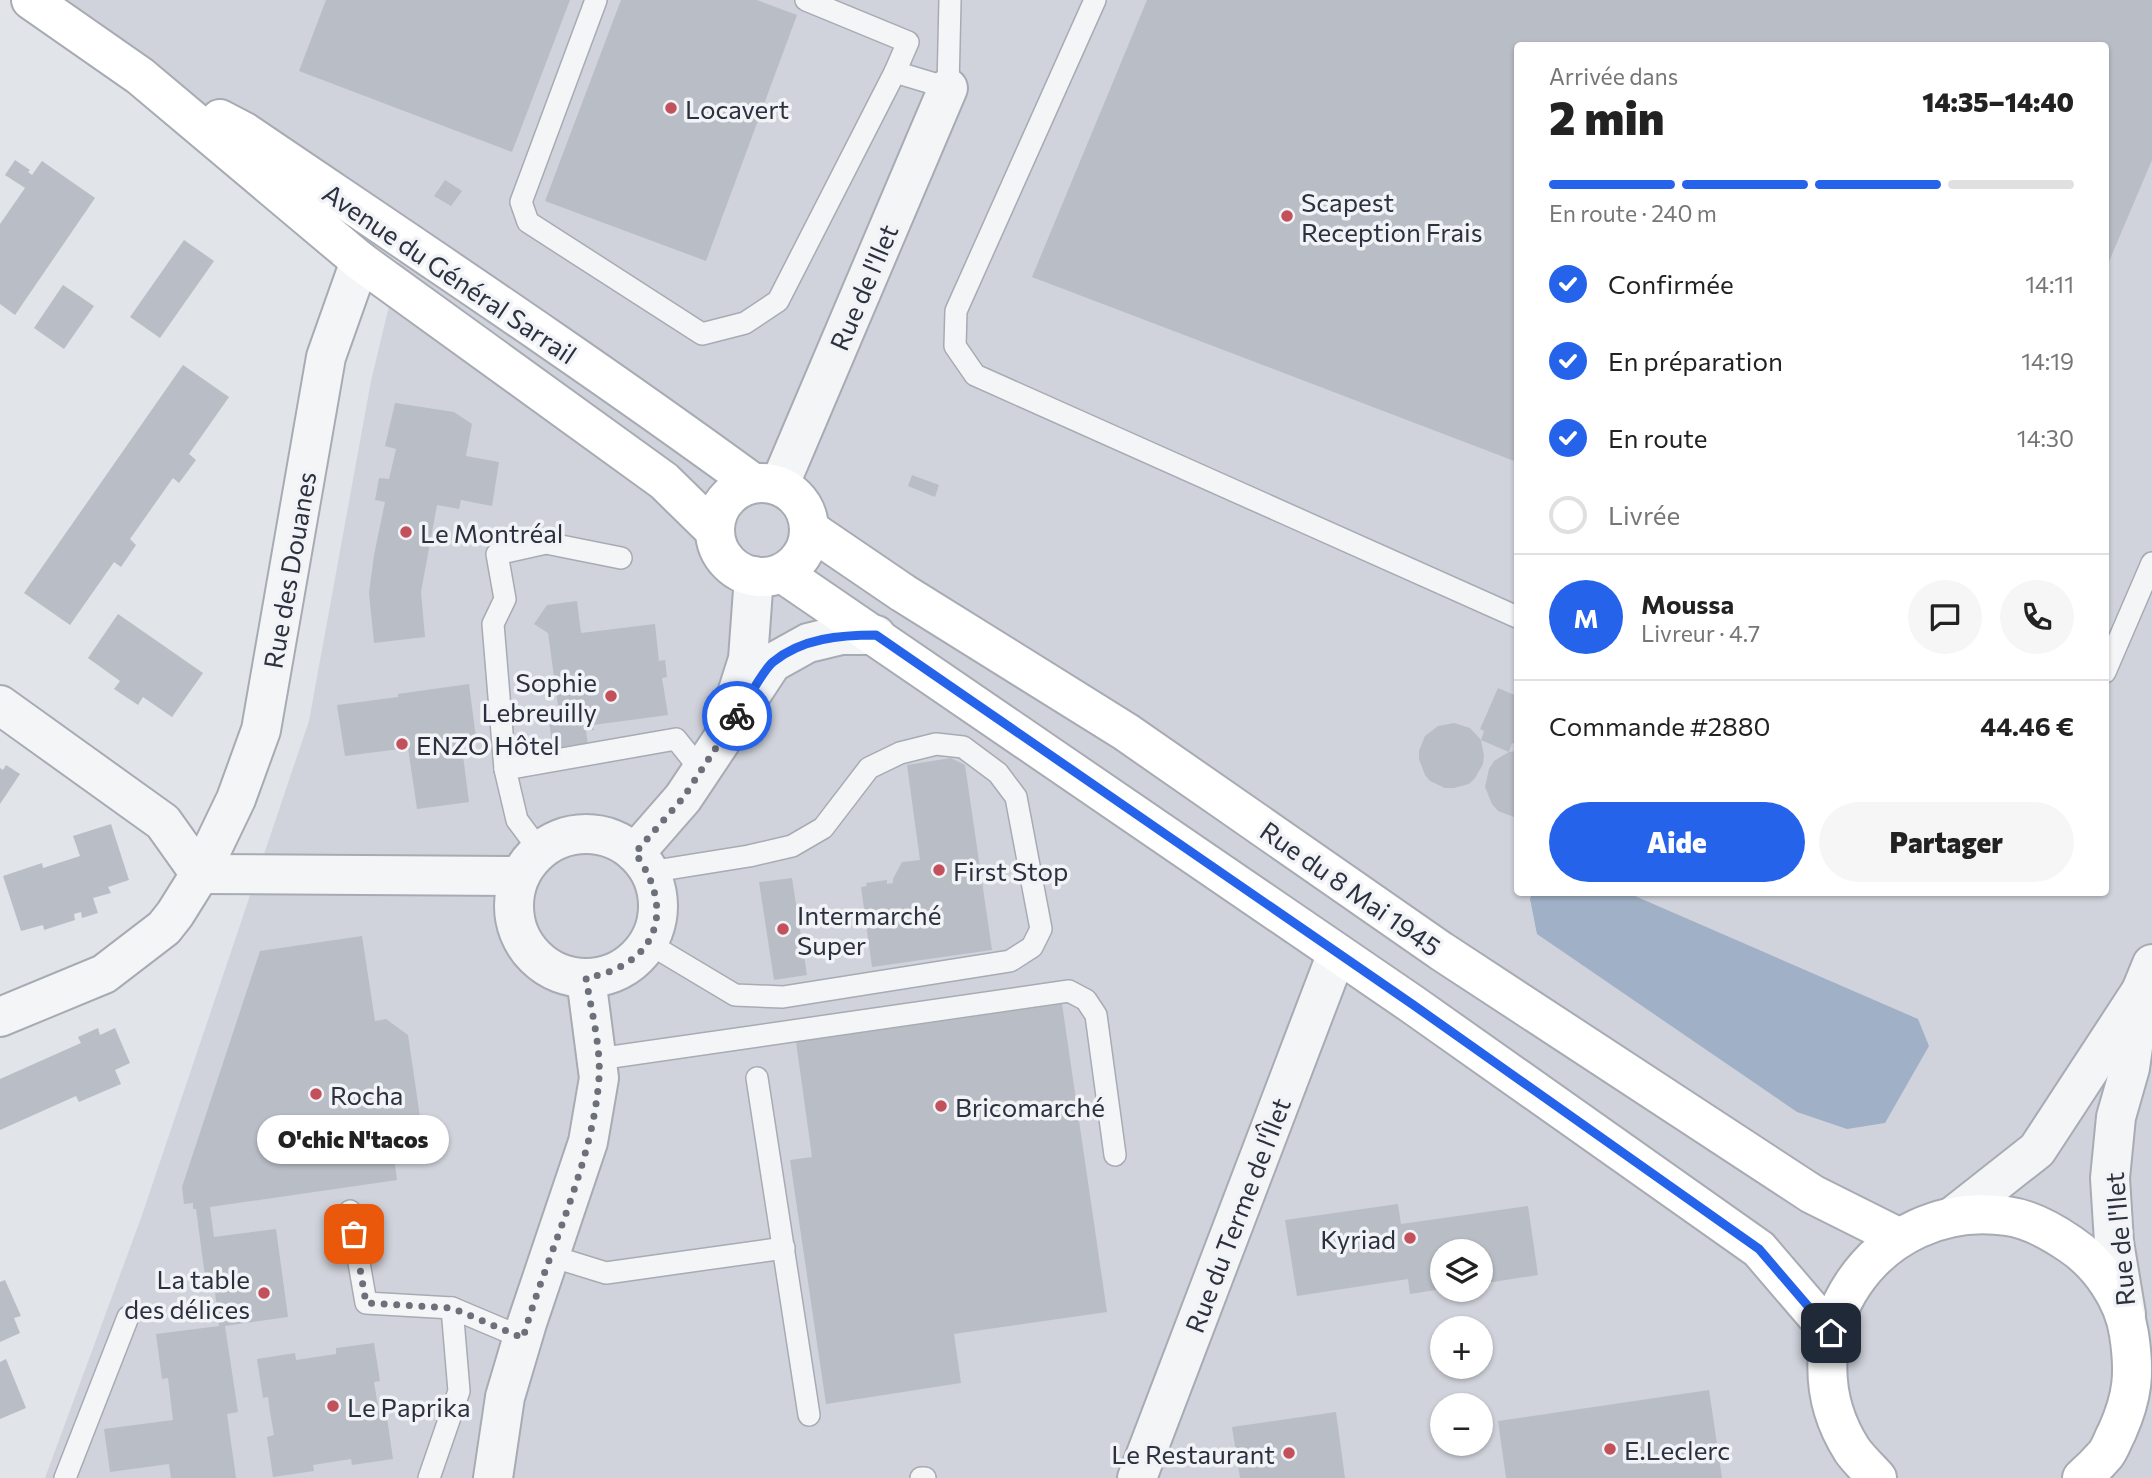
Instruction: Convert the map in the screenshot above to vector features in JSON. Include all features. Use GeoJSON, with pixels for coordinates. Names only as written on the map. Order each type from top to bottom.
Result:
{"type":"FeatureCollection","features":[{"type":"Feature","properties":{"kind":"main road","name":"Avenue du Général Sarrail"},"geometry":{"type":"LineString","coordinates":[[31,0],[140,76],[360,261],[664,481],[714,530]]}},
{"type":"Feature","properties":{"kind":"main road","name":"Avenue du Général Sarrail"},"geometry":{"type":"LineString","coordinates":[[140,76],[243,131],[681,431],[766,485]]}},
{"type":"Feature","properties":{"kind":"main road"},"geometry":{"type":"LineString","coordinates":[[766,485],[791,493],[801,503],[807,515],[809,529],[802,554],[794,565],[768,574],[741,573],[730,565],[716,543],[714,530],[717,513],[725,499],[738,489],[766,485]]}},
{"type":"Feature","properties":{"kind":"main road","name":"Rue du 8 Mai 1945"},"geometry":{"type":"LineString","coordinates":[[809,529],[903,593],[1126,732],[1441,951],[1812,1194],[1898,1237]]}},
{"type":"Feature","properties":{"kind":"main road"},"geometry":{"type":"LineString","coordinates":[[768,574],[876,635],[1337,953],[1759,1249],[1831,1333]]}},
{"type":"Feature","properties":{"kind":"main road"},"geometry":{"type":"LineString","coordinates":[[1862,1469],[1835,1415],[1828,1374],[1831,1333],[1845,1296],[1868,1263],[1898,1237],[1933,1221],[1971,1214],[2010,1216],[2046,1228],[2082,1251],[2109,1283],[2127,1322],[2140,1419],[2082,1478]]}},
{"type":"Feature","properties":{"kind":"street","name":"Rue de l'Ilet"},"geometry":{"type":"LineString","coordinates":[[766,485],[948,88]]}},
{"type":"Feature","properties":{"kind":"street","name":"Rue des Douanes"},"geometry":{"type":"LineString","coordinates":[[0,1017],[104,974],[163,928],[200,874],[236,799],[261,730],[326,358],[360,261]]}},
{"type":"Feature","properties":{"kind":"street"},"geometry":{"type":"LineString","coordinates":[[723,738],[748,659],[768,574]]}},
{"type":"Feature","properties":{"kind":"street"},"geometry":{"type":"LineString","coordinates":[[642,863],[772,663],[808,643],[841,635],[876,635]]}},
{"type":"Feature","properties":{"kind":"street"},"geometry":{"type":"LineString","coordinates":[[0,705],[163,822],[200,874],[530,863]]}},
{"type":"Feature","properties":{"kind":"street"},"geometry":{"type":"LineString","coordinates":[[594,834],[616,840],[642,863],[657,896],[656,920],[648,943],[631,962],[610,974],[586,978],[562,975],[541,963],[525,945],[515,923],[514,899],[530,863],[550,843],[572,835],[594,834]]}},
{"type":"Feature","properties":{"kind":"street","name":"Rue du Terme de l'Îlet"},"geometry":{"type":"LineString","coordinates":[[1137,1478],[1337,953]]}},
{"type":"Feature","properties":{"kind":"street"},"geometry":{"type":"LineString","coordinates":[[493,1478],[505,1397],[589,1142],[599,1078],[586,978]]}},
{"type":"Feature","properties":{"kind":"street","name":"Rue de l'Ilet"},"geometry":{"type":"LineString","coordinates":[[1952,1217],[2037,1150],[2147,978]]}},
{"type":"Feature","properties":{"kind":"street","name":"Rue de l'Ilet"},"geometry":{"type":"LineString","coordinates":[[2127,1322],[2114,1242],[2110,1178],[2116,1117],[2130,1068],[2147,978]]}},
{"type":"Feature","properties":{"kind":"street"},"geometry":{"type":"LineString","coordinates":[[465,1478],[505,1397]]}},
{"type":"Feature","properties":{"kind":"lane"},"geometry":{"type":"LineString","coordinates":[[596,0],[521,201],[528,222],[702,334],[745,323],[778,301],[895,72],[908,41],[806,0]]}},
{"type":"Feature","properties":{"kind":"lane"},"geometry":{"type":"LineString","coordinates":[[895,72],[948,88],[950,0]]}},
{"type":"Feature","properties":{"kind":"lane"},"geometry":{"type":"LineString","coordinates":[[1095,0],[956,311],[955,346],[975,375],[1514,616]]}},
{"type":"Feature","properties":{"kind":"lane"},"geometry":{"type":"LineString","coordinates":[[530,863],[505,769],[493,624],[505,599],[497,554],[545,543],[621,558]]}},
{"type":"Feature","properties":{"kind":"lane"},"geometry":{"type":"LineString","coordinates":[[2109,663],[2152,563]]}},
{"type":"Feature","properties":{"kind":"lane"},"geometry":{"type":"LineString","coordinates":[[505,769],[676,739],[701,770]]}},
{"type":"Feature","properties":{"kind":"lane"},"geometry":{"type":"LineString","coordinates":[[642,863],[749,856],[792,846],[822,828],[869,768],[900,753],[936,744],[963,747],[998,772],[1016,797],[1041,929],[1031,947],[1010,961],[783,997],[735,995],[648,943]]}},
{"type":"Feature","properties":{"kind":"lane"},"geometry":{"type":"LineString","coordinates":[[598,1059],[1069,991],[1086,1000],[1096,1016],[1115,1155]]}},
{"type":"Feature","properties":{"kind":"lane"},"geometry":{"type":"LineString","coordinates":[[757,1078],[809,1415]]}},
{"type":"Feature","properties":{"kind":"lane"},"geometry":{"type":"LineString","coordinates":[[350,1211],[366,1303],[452,1308],[523,1338]]}},
{"type":"Feature","properties":{"kind":"lane"},"geometry":{"type":"LineString","coordinates":[[551,1256],[606,1273],[783,1248]]}},
{"type":"Feature","properties":{"kind":"lane"},"geometry":{"type":"LineString","coordinates":[[429,1478],[459,1391],[452,1308]]}},
{"type":"Feature","properties":{"kind":"lane"},"geometry":{"type":"LineString","coordinates":[[65,1478],[128,1317]]}},
{"type":"Feature","properties":{"kind":"shaded area"},"geometry":{"type":"Polygon","coordinates":[[[31,0],[2152,0],[2152,1478],[45,1478],[141,1218],[309,721],[371,381],[400,260],[31,0]]]}},
{"type":"Feature","properties":{"kind":"water"},"geometry":{"type":"Polygon","coordinates":[[[1531,896],[1635,896],[1918,1019],[1929,1046],[1885,1123],[1847,1129],[1797,1112],[1537,934],[1531,896]]]}},
{"type":"Feature","properties":{"kind":"building"},"geometry":{"type":"Polygon","coordinates":[[[326,0],[570,0],[512,152],[299,71],[326,0]]]}},
{"type":"Feature","properties":{"kind":"building","name":"Locavert"},"geometry":{"type":"Polygon","coordinates":[[[621,0],[757,0],[797,15],[706,261],[545,201],[621,0]]]}},
{"type":"Feature","properties":{"kind":"building","name":"Scapest Reception Frais"},"geometry":{"type":"Polygon","coordinates":[[[1147,0],[2152,0],[2152,160],[2109,262],[2109,42],[1514,42],[1514,461],[1032,277],[1147,0]]]}},
{"type":"Feature","properties":{"kind":"building"},"geometry":{"type":"Polygon","coordinates":[[[15,160],[30,170],[28,172],[32,175],[42,161],[95,198],[15,315],[0,304],[0,224],[25,188],[5,175],[15,160]]]}},
{"type":"Feature","properties":{"kind":"building"},"geometry":{"type":"Polygon","coordinates":[[[445,180],[462,191],[451,206],[434,196],[445,180]]]}},
{"type":"Feature","properties":{"kind":"building"},"geometry":{"type":"Polygon","coordinates":[[[184,240],[214,261],[160,338],[130,317],[184,240]]]}},
{"type":"Feature","properties":{"kind":"building"},"geometry":{"type":"Polygon","coordinates":[[[63,285],[94,306],[64,349],[34,328],[63,285]]]}},
{"type":"Feature","properties":{"kind":"building"},"geometry":{"type":"Polygon","coordinates":[[[183,365],[229,397],[189,454],[196,460],[179,483],[173,478],[130,539],[136,545],[121,567],[114,562],[70,625],[24,593],[183,365]]]}},
{"type":"Feature","properties":{"kind":"building","name":"Le Montréal"},"geometry":{"type":"Polygon","coordinates":[[[395,403],[454,412],[472,424],[466,456],[499,462],[492,506],[461,500],[459,509],[437,505],[421,592],[425,637],[374,643],[369,593],[385,502],[375,500],[379,478],[389,479],[396,449],[385,446],[395,403]]]}},
{"type":"Feature","properties":{"kind":"building"},"geometry":{"type":"Polygon","coordinates":[[[912,475],[939,485],[935,497],[908,486],[912,475]]]}},
{"type":"Feature","properties":{"kind":"building","name":"Sophie Lebreuilly"},"geometry":{"type":"Polygon","coordinates":[[[577,601],[581,633],[655,624],[659,661],[665,660],[667,677],[662,678],[668,715],[593,725],[594,730],[586,731],[589,752],[554,757],[548,714],[559,713],[548,633],[534,624],[547,605],[577,601]]]}},
{"type":"Feature","properties":{"kind":"building"},"geometry":{"type":"Polygon","coordinates":[[[118,614],[203,673],[172,717],[143,697],[138,705],[114,689],[120,681],[88,658],[118,614]]]}},
{"type":"Feature","properties":{"kind":"building","name":"ENZO Hôtel"},"geometry":{"type":"Polygon","coordinates":[[[469,684],[476,738],[461,740],[469,802],[417,809],[408,748],[345,756],[337,705],[469,684]]]}},
{"type":"Feature","properties":{"kind":"building"},"geometry":{"type":"Polygon","coordinates":[[[1498,688],[1514,695],[1514,744],[1512,743],[1509,752],[1481,740],[1484,731],[1480,729],[1498,688]]]}},
{"type":"Feature","properties":{"kind":"building"},"geometry":{"type":"Polygon","coordinates":[[[1454,723],[1470,728],[1481,740],[1483,764],[1469,784],[1445,788],[1430,781],[1425,775],[1419,751],[1425,736],[1438,726],[1454,723]]]}},
{"type":"Feature","properties":{"kind":"building"},"geometry":{"type":"Polygon","coordinates":[[[1514,751],[1514,817],[1498,811],[1485,787],[1489,769],[1494,761],[1514,751]]]}},
{"type":"Feature","properties":{"kind":"building","name":"First Stop"},"geometry":{"type":"Polygon","coordinates":[[[951,758],[965,765],[992,950],[872,967],[861,887],[867,886],[866,883],[887,880],[887,884],[893,883],[902,862],[920,860],[907,765],[951,758]]]}},
{"type":"Feature","properties":{"kind":"building"},"geometry":{"type":"Polygon","coordinates":[[[6,765],[20,774],[0,804],[0,768],[3,770],[6,765]]]}},
{"type":"Feature","properties":{"kind":"building"},"geometry":{"type":"Polygon","coordinates":[[[111,824],[129,880],[108,887],[111,893],[93,898],[98,913],[82,918],[81,912],[74,914],[75,920],[44,930],[43,925],[21,931],[3,876],[42,863],[43,868],[80,856],[73,836],[111,824]]]}},
{"type":"Feature","properties":{"kind":"building","name":"Intermarché Super"},"geometry":{"type":"Polygon","coordinates":[[[792,878],[807,975],[774,980],[759,882],[792,878]]]}},
{"type":"Feature","properties":{"kind":"building"},"geometry":{"type":"Polygon","coordinates":[[[362,936],[375,1021],[386,1019],[408,1035],[425,1151],[394,1156],[397,1180],[210,1207],[214,1237],[276,1229],[288,1317],[225,1326],[238,1412],[227,1414],[236,1478],[171,1478],[169,1464],[110,1472],[104,1429],[173,1420],[168,1378],[162,1379],[156,1334],[219,1326],[214,1283],[206,1284],[196,1209],[193,1209],[193,1203],[184,1204],[182,1187],[260,951],[362,936]]]}},
{"type":"Feature","properties":{"kind":"building","name":"Bricomarché"},"geometry":{"type":"Polygon","coordinates":[[[1062,1004],[1107,1312],[954,1334],[961,1383],[826,1404],[790,1160],[812,1157],[796,1042],[1062,1004]]]}},
{"type":"Feature","properties":{"kind":"building"},"geometry":{"type":"Polygon","coordinates":[[[98,1028],[100,1035],[115,1028],[130,1063],[115,1070],[121,1084],[79,1102],[76,1096],[0,1130],[0,1079],[81,1043],[78,1037],[98,1028]]]}},
{"type":"Feature","properties":{"kind":"building","name":"Kyriad"},"geometry":{"type":"Polygon","coordinates":[[[1398,1204],[1401,1224],[1528,1206],[1538,1275],[1493,1282],[1493,1239],[1430,1239],[1430,1291],[1410,1294],[1408,1279],[1297,1296],[1285,1220],[1398,1204]]]}},
{"type":"Feature","properties":{"kind":"building"},"geometry":{"type":"Polygon","coordinates":[[[5,1280],[21,1316],[14,1318],[20,1333],[0,1342],[0,1282],[5,1280]]]}},
{"type":"Feature","properties":{"kind":"building"},"geometry":{"type":"Polygon","coordinates":[[[374,1343],[380,1381],[374,1382],[380,1419],[387,1418],[393,1459],[352,1465],[351,1459],[313,1465],[314,1471],[273,1477],[267,1437],[274,1435],[268,1397],[263,1398],[257,1359],[295,1353],[296,1360],[336,1354],[336,1348],[374,1343]]]}},
{"type":"Feature","properties":{"kind":"building"},"geometry":{"type":"Polygon","coordinates":[[[6,1359],[26,1408],[0,1419],[0,1362],[6,1359]]]}},
{"type":"Feature","properties":{"kind":"building","name":"E.Leclerc"},"geometry":{"type":"Polygon","coordinates":[[[1709,1390],[1722,1478],[1506,1478],[1498,1421],[1709,1390]]]}},
{"type":"Feature","properties":{"kind":"building","name":"Le Restaurant"},"geometry":{"type":"Polygon","coordinates":[[[1336,1412],[1345,1478],[1240,1478],[1232,1427],[1336,1412]]]}},
{"type":"Feature","properties":{"kind":"way so far"},"geometry":{"type":"LineString","coordinates":[[354,1234],[366,1303],[452,1308],[523,1338],[589,1142],[599,1078],[586,978],[610,974],[631,962],[648,943],[656,920],[657,896],[649,873],[635,853],[683,798],[737,716]]}},
{"type":"Feature","properties":{"kind":"place","name":"Locavert"},"geometry":{"type":"Point","coordinates":[671,108]}},
{"type":"Feature","properties":{"kind":"place","name":"Scapest Reception Frais"},"geometry":{"type":"Point","coordinates":[1287,216]}},
{"type":"Feature","properties":{"kind":"place","name":"Le Montréal"},"geometry":{"type":"Point","coordinates":[406,532]}},
{"type":"Feature","properties":{"kind":"place","name":"Sophie Lebreuilly"},"geometry":{"type":"Point","coordinates":[611,696]}},
{"type":"Feature","properties":{"kind":"place","name":"ENZO Hôtel"},"geometry":{"type":"Point","coordinates":[402,744]}},
{"type":"Feature","properties":{"kind":"place","name":"First Stop"},"geometry":{"type":"Point","coordinates":[939,870]}},
{"type":"Feature","properties":{"kind":"place","name":"Intermarché Super"},"geometry":{"type":"Point","coordinates":[783,929]}},
{"type":"Feature","properties":{"kind":"place","name":"Rocha"},"geometry":{"type":"Point","coordinates":[316,1094]}},
{"type":"Feature","properties":{"kind":"place","name":"Bricomarché"},"geometry":{"type":"Point","coordinates":[941,1106]}},
{"type":"Feature","properties":{"kind":"place","name":"O'chic N'tacos"},"geometry":{"type":"Point","coordinates":[354,1234]}},
{"type":"Feature","properties":{"kind":"place","name":"Kyriad"},"geometry":{"type":"Point","coordinates":[1410,1238]}},
{"type":"Feature","properties":{"kind":"place","name":"La table des délices"},"geometry":{"type":"Point","coordinates":[264,1293]}},
{"type":"Feature","properties":{"kind":"place","name":"Le Paprika"},"geometry":{"type":"Point","coordinates":[333,1406]}},
{"type":"Feature","properties":{"kind":"place","name":"E.Leclerc"},"geometry":{"type":"Point","coordinates":[1610,1449]}},
{"type":"Feature","properties":{"kind":"place","name":"Le Restaurant"},"geometry":{"type":"Point","coordinates":[1289,1453]}},
{"type":"Feature","properties":{"kind":"route"},"geometry":{"type":"LineString","coordinates":[[737,716],[772,663],[808,643],[841,635],[876,635],[1412,1004],[1759,1249],[1831,1333]]}}]}
